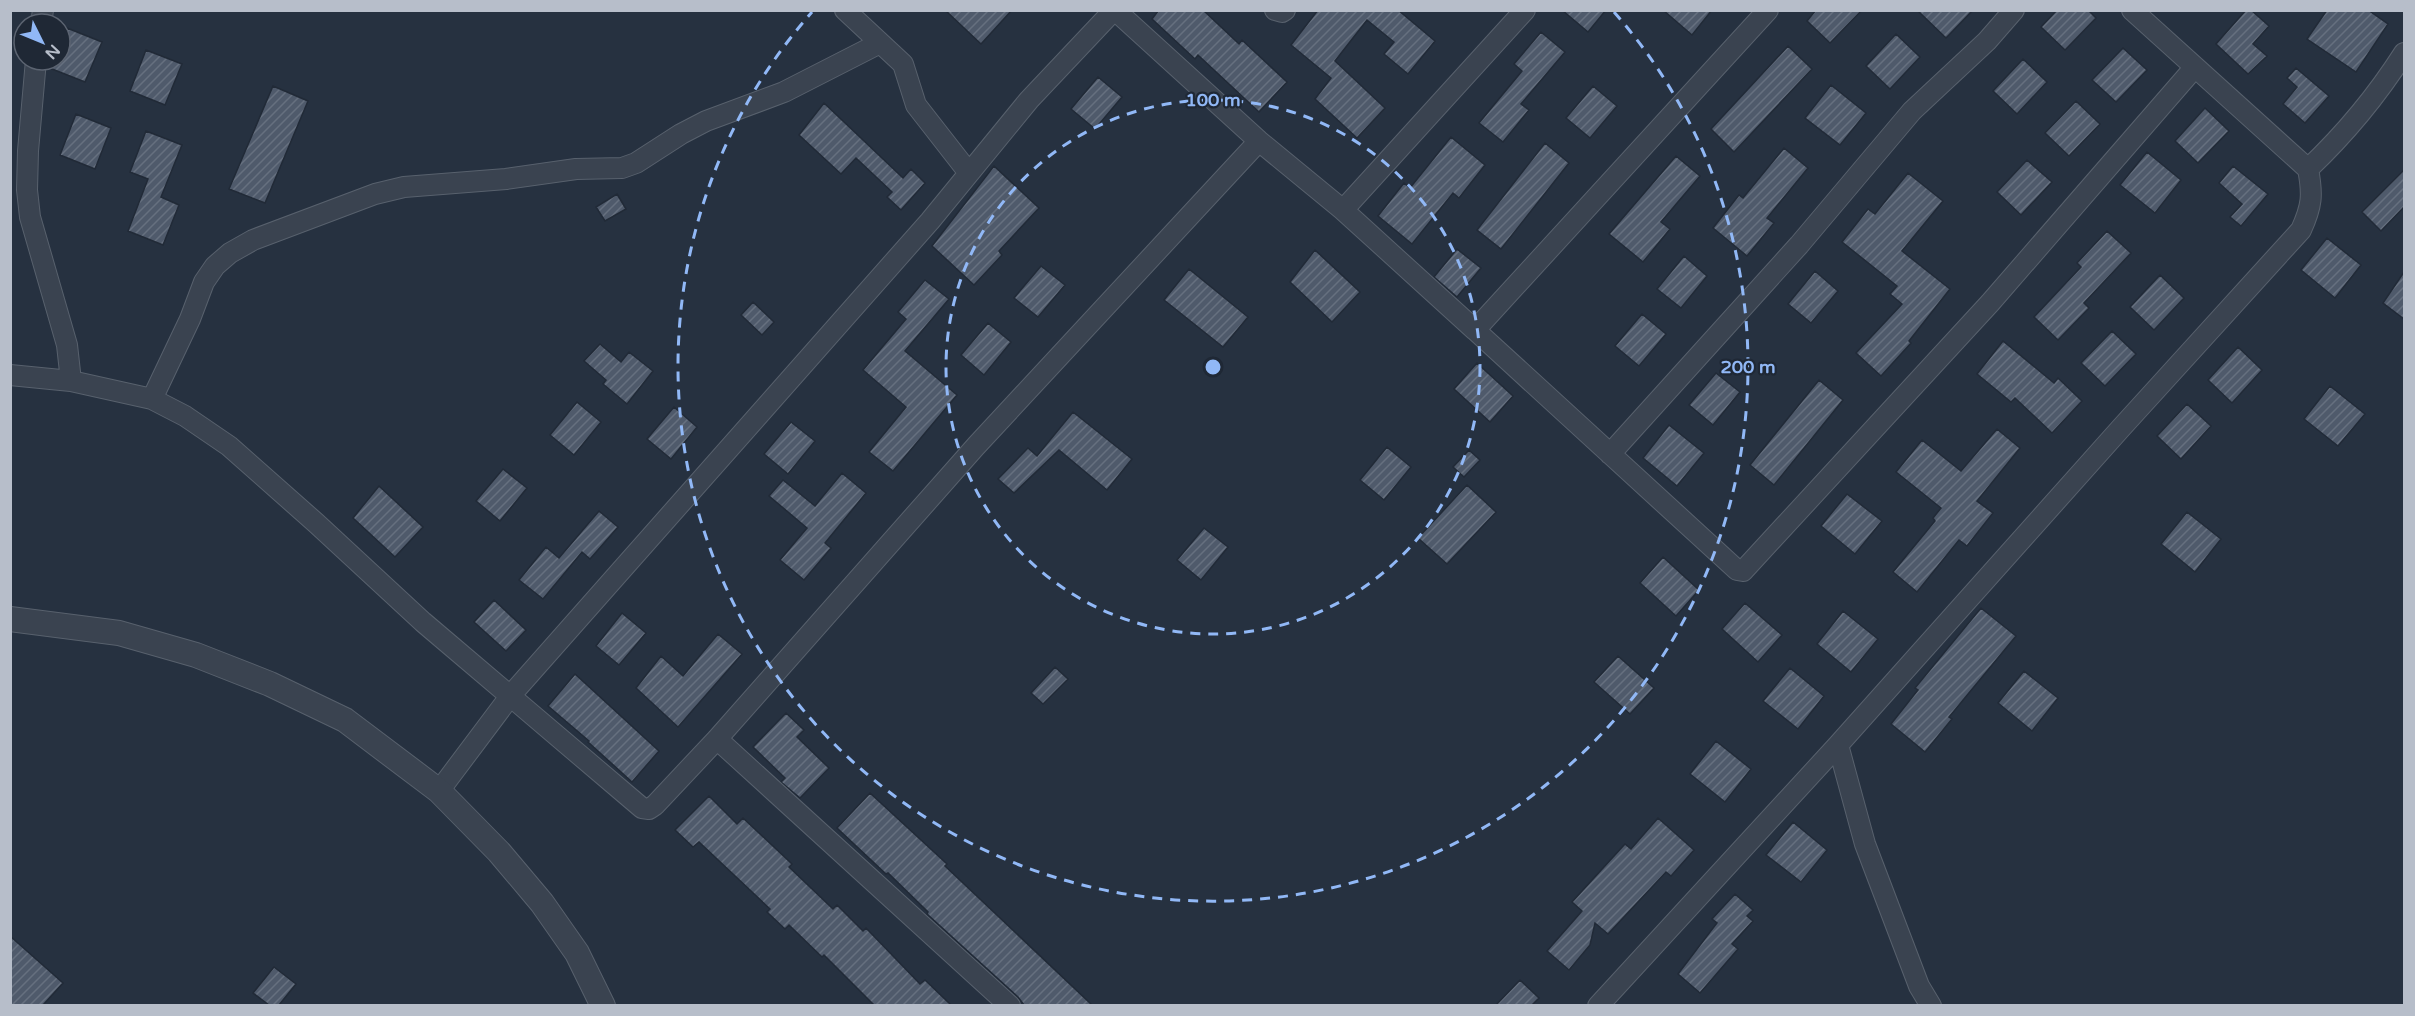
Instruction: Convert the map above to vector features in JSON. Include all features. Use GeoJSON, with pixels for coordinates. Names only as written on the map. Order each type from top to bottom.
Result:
{"type":"FeatureCollection","features":[{"type":"Feature","properties":{"kind":"street"},"geometry":{"type":"LineString","coordinates":[[845,10],[903,64],[916,105],[969,173]]}},
{"type":"Feature","properties":{"kind":"street"},"geometry":{"type":"LineString","coordinates":[[439,791],[511,695],[922,229],[1029,100],[1115,10],[1259,141],[1342,210],[1737,570],[1743,570],[1983,312],[2195,67]]}},
{"type":"Feature","properties":{"kind":"street"},"geometry":{"type":"LineString","coordinates":[[1275,10],[1282,12],[1285,10]]}},
{"type":"Feature","properties":{"kind":"street"},"geometry":{"type":"LineString","coordinates":[[1342,210],[1525,10]]}},
{"type":"Feature","properties":{"kind":"street"},"geometry":{"type":"LineString","coordinates":[[1475,330],[1768,10]]}},
{"type":"Feature","properties":{"kind":"street"},"geometry":{"type":"LineString","coordinates":[[1610,453],[1776,270],[1912,111],[1987,41],[2014,10]]}},
{"type":"Feature","properties":{"kind":"street"},"geometry":{"type":"LineString","coordinates":[[1598,1005],[1838,745],[2301,230],[2310,208],[2312,190],[2308,169],[2132,10]]}},
{"type":"Feature","properties":{"kind":"street"},"geometry":{"type":"LineString","coordinates":[[152,399],[190,319],[204,282],[215,266],[230,253],[253,240],[364,198],[404,187],[506,180],[576,169],[622,168],[636,163],[706,121],[784,92],[880,43]]}},
{"type":"Feature","properties":{"kind":"street"},"geometry":{"type":"LineString","coordinates":[[2308,169],[2336,143],[2379,94],[2404,53]]}},
{"type":"Feature","properties":{"kind":"street"},"geometry":{"type":"LineString","coordinates":[[35,72],[28,151],[27,190],[30,217],[67,345],[70,381]]}},
{"type":"Feature","properties":{"kind":"street"},"geometry":{"type":"LineString","coordinates":[[10,375],[70,381],[152,399],[185,416],[229,446],[423,622],[642,808],[649,808],[655,805],[717,739],[976,446],[1259,141]]}},
{"type":"Feature","properties":{"kind":"street"},"geometry":{"type":"LineString","coordinates":[[10,619],[119,633],[196,655],[270,684],[345,720],[439,791],[499,852],[542,903],[577,953],[603,1005]]}},
{"type":"Feature","properties":{"kind":"street"},"geometry":{"type":"LineString","coordinates":[[717,739],[1010,1005]]}},
{"type":"Feature","properties":{"kind":"street"},"geometry":{"type":"LineString","coordinates":[[1838,745],[1865,844],[1919,986],[1931,1005]]}},
{"type":"Feature","properties":{"kind":"building"},"geometry":{"type":"Polygon","coordinates":[[[945,10],[1012,10],[981,44],[945,10]]]}},
{"type":"Feature","properties":{"kind":"building"},"geometry":{"type":"Polygon","coordinates":[[[1159,10],[1203,10],[1239,44],[1242,40],[1287,82],[1259,112],[1198,55],[1195,59],[1152,19],[1159,10]]]}},
{"type":"Feature","properties":{"kind":"building"},"geometry":{"type":"Polygon","coordinates":[[[1318,10],[1398,10],[1435,41],[1408,74],[1384,54],[1394,42],[1367,20],[1335,61],[1385,108],[1357,138],[1315,99],[1331,78],[1291,45],[1318,10]]]}},
{"type":"Feature","properties":{"kind":"building"},"geometry":{"type":"Polygon","coordinates":[[[1562,10],[1606,10],[1588,32],[1562,10]]]}},
{"type":"Feature","properties":{"kind":"building"},"geometry":{"type":"Polygon","coordinates":[[[1663,10],[1712,10],[1692,35],[1663,10]]]}},
{"type":"Feature","properties":{"kind":"building"},"geometry":{"type":"Polygon","coordinates":[[[1816,10],[1862,10],[1830,43],[1807,21],[1816,10]]]}},
{"type":"Feature","properties":{"kind":"building"},"geometry":{"type":"Polygon","coordinates":[[[1917,10],[1973,10],[1946,38],[1917,10]]]}},
{"type":"Feature","properties":{"kind":"building"},"geometry":{"type":"Polygon","coordinates":[[[2057,10],[2088,10],[2096,18],[2065,50],[2041,27],[2057,10]]]}},
{"type":"Feature","properties":{"kind":"building"},"geometry":{"type":"Polygon","coordinates":[[[2246,10],[2251,10],[2269,26],[2253,44],[2267,56],[2248,74],[2216,44],[2246,10]]]}},
{"type":"Feature","properties":{"kind":"building"},"geometry":{"type":"Polygon","coordinates":[[[2327,10],[2368,10],[2388,24],[2356,72],[2307,39],[2327,10]]]}},
{"type":"Feature","properties":{"kind":"building"},"geometry":{"type":"Polygon","coordinates":[[[72,30],[102,42],[85,82],[60,72],[72,72],[72,30]]]}},
{"type":"Feature","properties":{"kind":"building"},"geometry":{"type":"Polygon","coordinates":[[[1541,32],[1565,52],[1521,104],[1529,110],[1503,142],[1479,123],[1522,71],[1514,64],[1541,32]]]}},
{"type":"Feature","properties":{"kind":"building"},"geometry":{"type":"Polygon","coordinates":[[[1896,34],[1920,57],[1890,89],[1866,66],[1896,34]]]}},
{"type":"Feature","properties":{"kind":"building"},"geometry":{"type":"Polygon","coordinates":[[[1788,46],[1812,69],[1734,152],[1711,129],[1788,46]]]}},
{"type":"Feature","properties":{"kind":"building"},"geometry":{"type":"Polygon","coordinates":[[[2123,48],[2147,70],[2116,102],[2092,80],[2123,48]]]}},
{"type":"Feature","properties":{"kind":"building"},"geometry":{"type":"Polygon","coordinates":[[[146,50],[182,64],[165,105],[130,91],[146,50]]]}},
{"type":"Feature","properties":{"kind":"building"},"geometry":{"type":"Polygon","coordinates":[[[2023,59],[2047,82],[2017,114],[1993,91],[2023,59]]]}},
{"type":"Feature","properties":{"kind":"building"},"geometry":{"type":"Polygon","coordinates":[[[2296,68],[2329,96],[2305,123],[2283,104],[2297,87],[2287,78],[2296,68]]]}},
{"type":"Feature","properties":{"kind":"building"},"geometry":{"type":"Polygon","coordinates":[[[1098,77],[1122,97],[1095,129],[1071,109],[1098,77]]]}},
{"type":"Feature","properties":{"kind":"building"},"geometry":{"type":"Polygon","coordinates":[[[1831,85],[1866,113],[1840,145],[1805,118],[1831,85]]]}},
{"type":"Feature","properties":{"kind":"building"},"geometry":{"type":"Polygon","coordinates":[[[273,86],[308,101],[265,203],[229,189],[273,86]]]}},
{"type":"Feature","properties":{"kind":"building"},"geometry":{"type":"Polygon","coordinates":[[[1593,86],[1617,106],[1590,138],[1566,118],[1593,86]]]}},
{"type":"Feature","properties":{"kind":"building"},"geometry":{"type":"Polygon","coordinates":[[[2076,101],[2100,124],[2069,156],[2045,133],[2076,101]]]}},
{"type":"Feature","properties":{"kind":"building"},"geometry":{"type":"Polygon","coordinates":[[[824,103],[903,178],[911,169],[925,183],[901,210],[887,197],[892,192],[856,158],[841,174],[799,135],[824,103]]]}},
{"type":"Feature","properties":{"kind":"building"},"geometry":{"type":"Polygon","coordinates":[[[2205,108],[2229,131],[2198,163],[2175,141],[2205,108]]]}},
{"type":"Feature","properties":{"kind":"building"},"geometry":{"type":"Polygon","coordinates":[[[76,114],[111,128],[95,169],[60,155],[76,114]]]}},
{"type":"Feature","properties":{"kind":"building"},"geometry":{"type":"Polygon","coordinates":[[[146,131],[182,145],[161,197],[179,205],[163,245],[128,231],[148,179],[130,172],[146,131]]]}},
{"type":"Feature","properties":{"kind":"building"},"geometry":{"type":"Polygon","coordinates":[[[1451,137],[1485,165],[1459,198],[1453,193],[1412,244],[1378,216],[1404,183],[1410,188],[1451,137]]]}},
{"type":"Feature","properties":{"kind":"building"},"geometry":{"type":"Polygon","coordinates":[[[1545,143],[1569,163],[1501,249],[1477,230],[1545,143]]]}},
{"type":"Feature","properties":{"kind":"building"},"geometry":{"type":"Polygon","coordinates":[[[1784,148],[1808,168],[1767,218],[1774,223],[1747,256],[1713,228],[1739,195],[1743,198],[1784,148]]]}},
{"type":"Feature","properties":{"kind":"building"},"geometry":{"type":"Polygon","coordinates":[[[2147,152],[2181,180],[2155,213],[2120,185],[2147,152]]]}},
{"type":"Feature","properties":{"kind":"building"},"geometry":{"type":"Polygon","coordinates":[[[1676,156],[1700,176],[1661,222],[1670,229],[1643,262],[1609,234],[1676,156]]]}},
{"type":"Feature","properties":{"kind":"building"},"geometry":{"type":"Polygon","coordinates":[[[2027,160],[2052,182],[2021,215],[1997,192],[2027,160]]]}},
{"type":"Feature","properties":{"kind":"building"},"geometry":{"type":"Polygon","coordinates":[[[994,166],[1039,208],[999,251],[1002,255],[974,285],[932,246],[994,166]]]}},
{"type":"Feature","properties":{"kind":"building"},"geometry":{"type":"Polygon","coordinates":[[[2233,166],[2268,194],[2241,226],[2230,217],[2242,204],[2219,183],[2233,166]]]}},
{"type":"Feature","properties":{"kind":"building"},"geometry":{"type":"Polygon","coordinates":[[[2404,170],[2404,207],[2381,231],[2362,212],[2404,170]]]}},
{"type":"Feature","properties":{"kind":"building"},"geometry":{"type":"Polygon","coordinates":[[[1908,173],[1943,201],[1902,251],[1950,289],[1909,341],[1911,343],[1881,376],[1856,353],[1902,304],[1890,294],[1897,286],[1842,242],[1868,209],[1875,214],[1908,173]]]}},
{"type":"Feature","properties":{"kind":"building"},"geometry":{"type":"Polygon","coordinates":[[[617,194],[626,209],[605,221],[596,207],[617,194]]]}},
{"type":"Feature","properties":{"kind":"building"},"geometry":{"type":"Polygon","coordinates":[[[2107,231],[2131,253],[2084,303],[2089,308],[2058,340],[2034,317],[2081,267],[2077,263],[2107,231]]]}},
{"type":"Feature","properties":{"kind":"building"},"geometry":{"type":"Polygon","coordinates":[[[2327,238],[2361,265],[2335,298],[2301,270],[2327,238]]]}},
{"type":"Feature","properties":{"kind":"building"},"geometry":{"type":"Polygon","coordinates":[[[1457,249],[1481,268],[1457,297],[1434,277],[1457,249]]]}},
{"type":"Feature","properties":{"kind":"building"},"geometry":{"type":"Polygon","coordinates":[[[1315,250],[1360,292],[1332,322],[1290,282],[1315,250]]]}},
{"type":"Feature","properties":{"kind":"building"},"geometry":{"type":"Polygon","coordinates":[[[1684,256],[1707,276],[1681,308],[1657,289],[1684,256]]]}},
{"type":"Feature","properties":{"kind":"building"},"geometry":{"type":"Polygon","coordinates":[[[1041,266],[1065,285],[1038,317],[1014,298],[1041,266]]]}},
{"type":"Feature","properties":{"kind":"building"},"geometry":{"type":"Polygon","coordinates":[[[1189,269],[1248,317],[1223,347],[1164,300],[1189,269]]]}},
{"type":"Feature","properties":{"kind":"building"},"geometry":{"type":"Polygon","coordinates":[[[1815,271],[1838,291],[1811,323],[1788,304],[1815,271]]]}},
{"type":"Feature","properties":{"kind":"building"},"geometry":{"type":"Polygon","coordinates":[[[2404,272],[2404,319],[2383,303],[2404,272]]]}},
{"type":"Feature","properties":{"kind":"building"},"geometry":{"type":"Polygon","coordinates":[[[2160,275],[2184,298],[2154,330],[2130,307],[2160,275]]]}},
{"type":"Feature","properties":{"kind":"building"},"geometry":{"type":"Polygon","coordinates":[[[925,280],[949,299],[905,351],[957,395],[893,471],[869,452],[906,407],[863,370],[906,319],[898,312],[925,280]]]}},
{"type":"Feature","properties":{"kind":"building"},"geometry":{"type":"Polygon","coordinates":[[[753,302],[774,322],[762,335],[741,315],[753,302]]]}},
{"type":"Feature","properties":{"kind":"building"},"geometry":{"type":"Polygon","coordinates":[[[1642,314],[1666,334],[1639,366],[1615,346],[1642,314]]]}},
{"type":"Feature","properties":{"kind":"building"},"geometry":{"type":"Polygon","coordinates":[[[988,323],[1011,342],[984,375],[961,355],[988,323]]]}},
{"type":"Feature","properties":{"kind":"building"},"geometry":{"type":"Polygon","coordinates":[[[2112,331],[2136,354],[2105,386],[2081,363],[2112,331]]]}},
{"type":"Feature","properties":{"kind":"building"},"geometry":{"type":"Polygon","coordinates":[[[2003,341],[2054,383],[2058,378],[2082,401],[2052,433],[2015,398],[2011,402],[1977,374],[2003,341]]]}},
{"type":"Feature","properties":{"kind":"building"},"geometry":{"type":"Polygon","coordinates":[[[600,344],[621,362],[629,352],[653,371],[627,404],[603,384],[606,380],[584,361],[600,344]]]}},
{"type":"Feature","properties":{"kind":"building"},"geometry":{"type":"Polygon","coordinates":[[[2238,347],[2262,370],[2232,403],[2208,380],[2238,347]]]}},
{"type":"Feature","properties":{"kind":"building"},"geometry":{"type":"Polygon","coordinates":[[[1477,363],[1513,396],[1490,422],[1454,389],[1477,363]]]}},
{"type":"Feature","properties":{"kind":"building"},"geometry":{"type":"Polygon","coordinates":[[[1716,373],[1740,392],[1713,425],[1689,405],[1716,373]]]}},
{"type":"Feature","properties":{"kind":"building"},"geometry":{"type":"Polygon","coordinates":[[[1819,380],[1843,400],[1774,485],[1750,465],[1819,380]]]}},
{"type":"Feature","properties":{"kind":"building"},"geometry":{"type":"Polygon","coordinates":[[[2330,386],[2365,414],[2338,446],[2304,419],[2330,386]]]}},
{"type":"Feature","properties":{"kind":"building"},"geometry":{"type":"Polygon","coordinates":[[[577,402],[601,422],[574,455],[550,435],[577,402]]]}},
{"type":"Feature","properties":{"kind":"building"},"geometry":{"type":"Polygon","coordinates":[[[2187,404],[2211,426],[2181,459],[2157,436],[2187,404]]]}},
{"type":"Feature","properties":{"kind":"building"},"geometry":{"type":"Polygon","coordinates":[[[674,407],[697,427],[671,459],[647,439],[674,407]]]}},
{"type":"Feature","properties":{"kind":"building"},"geometry":{"type":"Polygon","coordinates":[[[1073,412],[1132,459],[1107,490],[1059,450],[1014,493],[998,479],[1028,448],[1037,456],[1073,412]]]}},
{"type":"Feature","properties":{"kind":"building"},"geometry":{"type":"Polygon","coordinates":[[[791,422],[815,441],[788,474],[764,454],[791,422]]]}},
{"type":"Feature","properties":{"kind":"building"},"geometry":{"type":"Polygon","coordinates":[[[1669,425],[1704,453],[1677,486],[1643,458],[1669,425]]]}},
{"type":"Feature","properties":{"kind":"building"},"geometry":{"type":"Polygon","coordinates":[[[1997,429],[2020,448],[1977,501],[1993,513],[1967,546],[1959,540],[1917,592],[1893,572],[1935,521],[1933,518],[1941,508],[1896,472],[1922,440],[1961,471],[1997,429]]]}},
{"type":"Feature","properties":{"kind":"building"},"geometry":{"type":"Polygon","coordinates":[[[1387,447],[1411,467],[1384,500],[1360,480],[1387,447]]]}},
{"type":"Feature","properties":{"kind":"building"},"geometry":{"type":"Polygon","coordinates":[[[1469,450],[1480,460],[1464,477],[1453,467],[1469,450]]]}},
{"type":"Feature","properties":{"kind":"building"},"geometry":{"type":"Polygon","coordinates":[[[503,469],[527,488],[500,521],[476,501],[503,469]]]}},
{"type":"Feature","properties":{"kind":"building"},"geometry":{"type":"Polygon","coordinates":[[[842,473],[866,493],[825,543],[831,548],[804,580],[780,560],[807,528],[769,496],[783,480],[815,506],[842,473]]]}},
{"type":"Feature","properties":{"kind":"building"},"geometry":{"type":"Polygon","coordinates":[[[1467,485],[1496,512],[1447,564],[1418,538],[1467,485]]]}},
{"type":"Feature","properties":{"kind":"building"},"geometry":{"type":"Polygon","coordinates":[[[379,486],[423,527],[395,557],[353,518],[379,486]]]}},
{"type":"Feature","properties":{"kind":"building"},"geometry":{"type":"Polygon","coordinates":[[[1847,494],[1882,521],[1855,554],[1821,526],[1847,494]]]}},
{"type":"Feature","properties":{"kind":"building"},"geometry":{"type":"Polygon","coordinates":[[[599,511],[618,527],[590,559],[582,552],[543,599],[519,580],[546,547],[559,558],[599,511]]]}},
{"type":"Feature","properties":{"kind":"building"},"geometry":{"type":"Polygon","coordinates":[[[2187,512],[2221,539],[2195,572],[2161,544],[2187,512]]]}},
{"type":"Feature","properties":{"kind":"building"},"geometry":{"type":"Polygon","coordinates":[[[1204,528],[1228,547],[1201,580],[1177,560],[1204,528]]]}},
{"type":"Feature","properties":{"kind":"building"},"geometry":{"type":"Polygon","coordinates":[[[1663,557],[1699,590],[1676,616],[1640,583],[1663,557]]]}},
{"type":"Feature","properties":{"kind":"building"},"geometry":{"type":"Polygon","coordinates":[[[494,600],[526,630],[506,651],[474,622],[494,600]]]}},
{"type":"Feature","properties":{"kind":"building"},"geometry":{"type":"Polygon","coordinates":[[[1745,603],[1782,635],[1758,662],[1722,629],[1745,603]]]}},
{"type":"Feature","properties":{"kind":"building"},"geometry":{"type":"Polygon","coordinates":[[[1981,608],[2016,636],[1949,717],[1952,719],[1925,752],[1891,724],[1918,690],[1915,688],[1981,608]]]}},
{"type":"Feature","properties":{"kind":"building"},"geometry":{"type":"Polygon","coordinates":[[[1843,611],[1878,639],[1851,672],[1817,644],[1843,611]]]}},
{"type":"Feature","properties":{"kind":"building"},"geometry":{"type":"Polygon","coordinates":[[[622,613],[646,633],[619,665],[596,646],[622,613]]]}},
{"type":"Feature","properties":{"kind":"building"},"geometry":{"type":"Polygon","coordinates":[[[718,634],[742,654],[678,727],[636,688],[661,656],[683,676],[718,634]]]}},
{"type":"Feature","properties":{"kind":"building"},"geometry":{"type":"Polygon","coordinates":[[[1618,656],[1654,688],[1630,714],[1594,682],[1618,656]]]}},
{"type":"Feature","properties":{"kind":"building"},"geometry":{"type":"Polygon","coordinates":[[[1055,667],[1068,679],[1043,704],[1031,693],[1055,667]]]}},
{"type":"Feature","properties":{"kind":"building"},"geometry":{"type":"Polygon","coordinates":[[[1790,668],[1824,696],[1798,729],[1763,701],[1790,668]]]}},
{"type":"Feature","properties":{"kind":"building"},"geometry":{"type":"Polygon","coordinates":[[[2024,671],[2058,698],[2032,731],[1998,703],[2024,671]]]}},
{"type":"Feature","properties":{"kind":"building"},"geometry":{"type":"Polygon","coordinates":[[[575,674],[659,751],[632,782],[548,706],[575,674]]]}},
{"type":"Feature","properties":{"kind":"building"},"geometry":{"type":"Polygon","coordinates":[[[786,713],[804,730],[797,737],[829,768],[800,798],[781,782],[785,778],[753,747],[786,713]]]}},
{"type":"Feature","properties":{"kind":"building"},"geometry":{"type":"Polygon","coordinates":[[[1716,741],[1751,769],[1725,802],[1690,774],[1716,741]]]}},
{"type":"Feature","properties":{"kind":"building"},"geometry":{"type":"Polygon","coordinates":[[[870,793],[947,864],[945,866],[1092,1005],[1024,1005],[927,914],[928,912],[888,873],[886,874],[837,828],[870,793]]]}},
{"type":"Feature","properties":{"kind":"building"},"geometry":{"type":"Polygon","coordinates":[[[709,796],[737,824],[743,818],[792,864],[789,867],[833,909],[837,905],[863,931],[866,928],[920,984],[925,980],[951,1005],[874,1005],[824,955],[822,957],[789,925],[785,929],[767,912],[770,909],[699,842],[693,847],[675,830],[709,796]]]}},
{"type":"Feature","properties":{"kind":"building"},"geometry":{"type":"Polygon","coordinates":[[[1658,818],[1694,850],[1671,876],[1666,872],[1608,934],[1595,923],[1590,945],[1569,970],[1547,951],[1582,911],[1572,902],[1625,844],[1631,849],[1658,818]]]}},
{"type":"Feature","properties":{"kind":"building"},"geometry":{"type":"Polygon","coordinates":[[[1793,822],[1827,850],[1801,882],[1766,855],[1793,822]]]}},
{"type":"Feature","properties":{"kind":"building"},"geometry":{"type":"Polygon","coordinates":[[[1735,894],[1753,910],[1747,916],[1753,921],[1732,944],[1738,949],[1700,993],[1678,974],[1717,923],[1712,919],[1735,894]]]}},
{"type":"Feature","properties":{"kind":"building"},"geometry":{"type":"Polygon","coordinates":[[[10,936],[63,983],[43,1005],[10,1005],[10,936]]]}},
{"type":"Feature","properties":{"kind":"building"},"geometry":{"type":"Polygon","coordinates":[[[274,967],[296,984],[279,1005],[269,1005],[253,993],[274,967]]]}},
{"type":"Feature","properties":{"kind":"building"},"geometry":{"type":"Polygon","coordinates":[[[1520,980],[1539,998],[1532,1005],[1496,1005],[1520,980]]]}}]}
